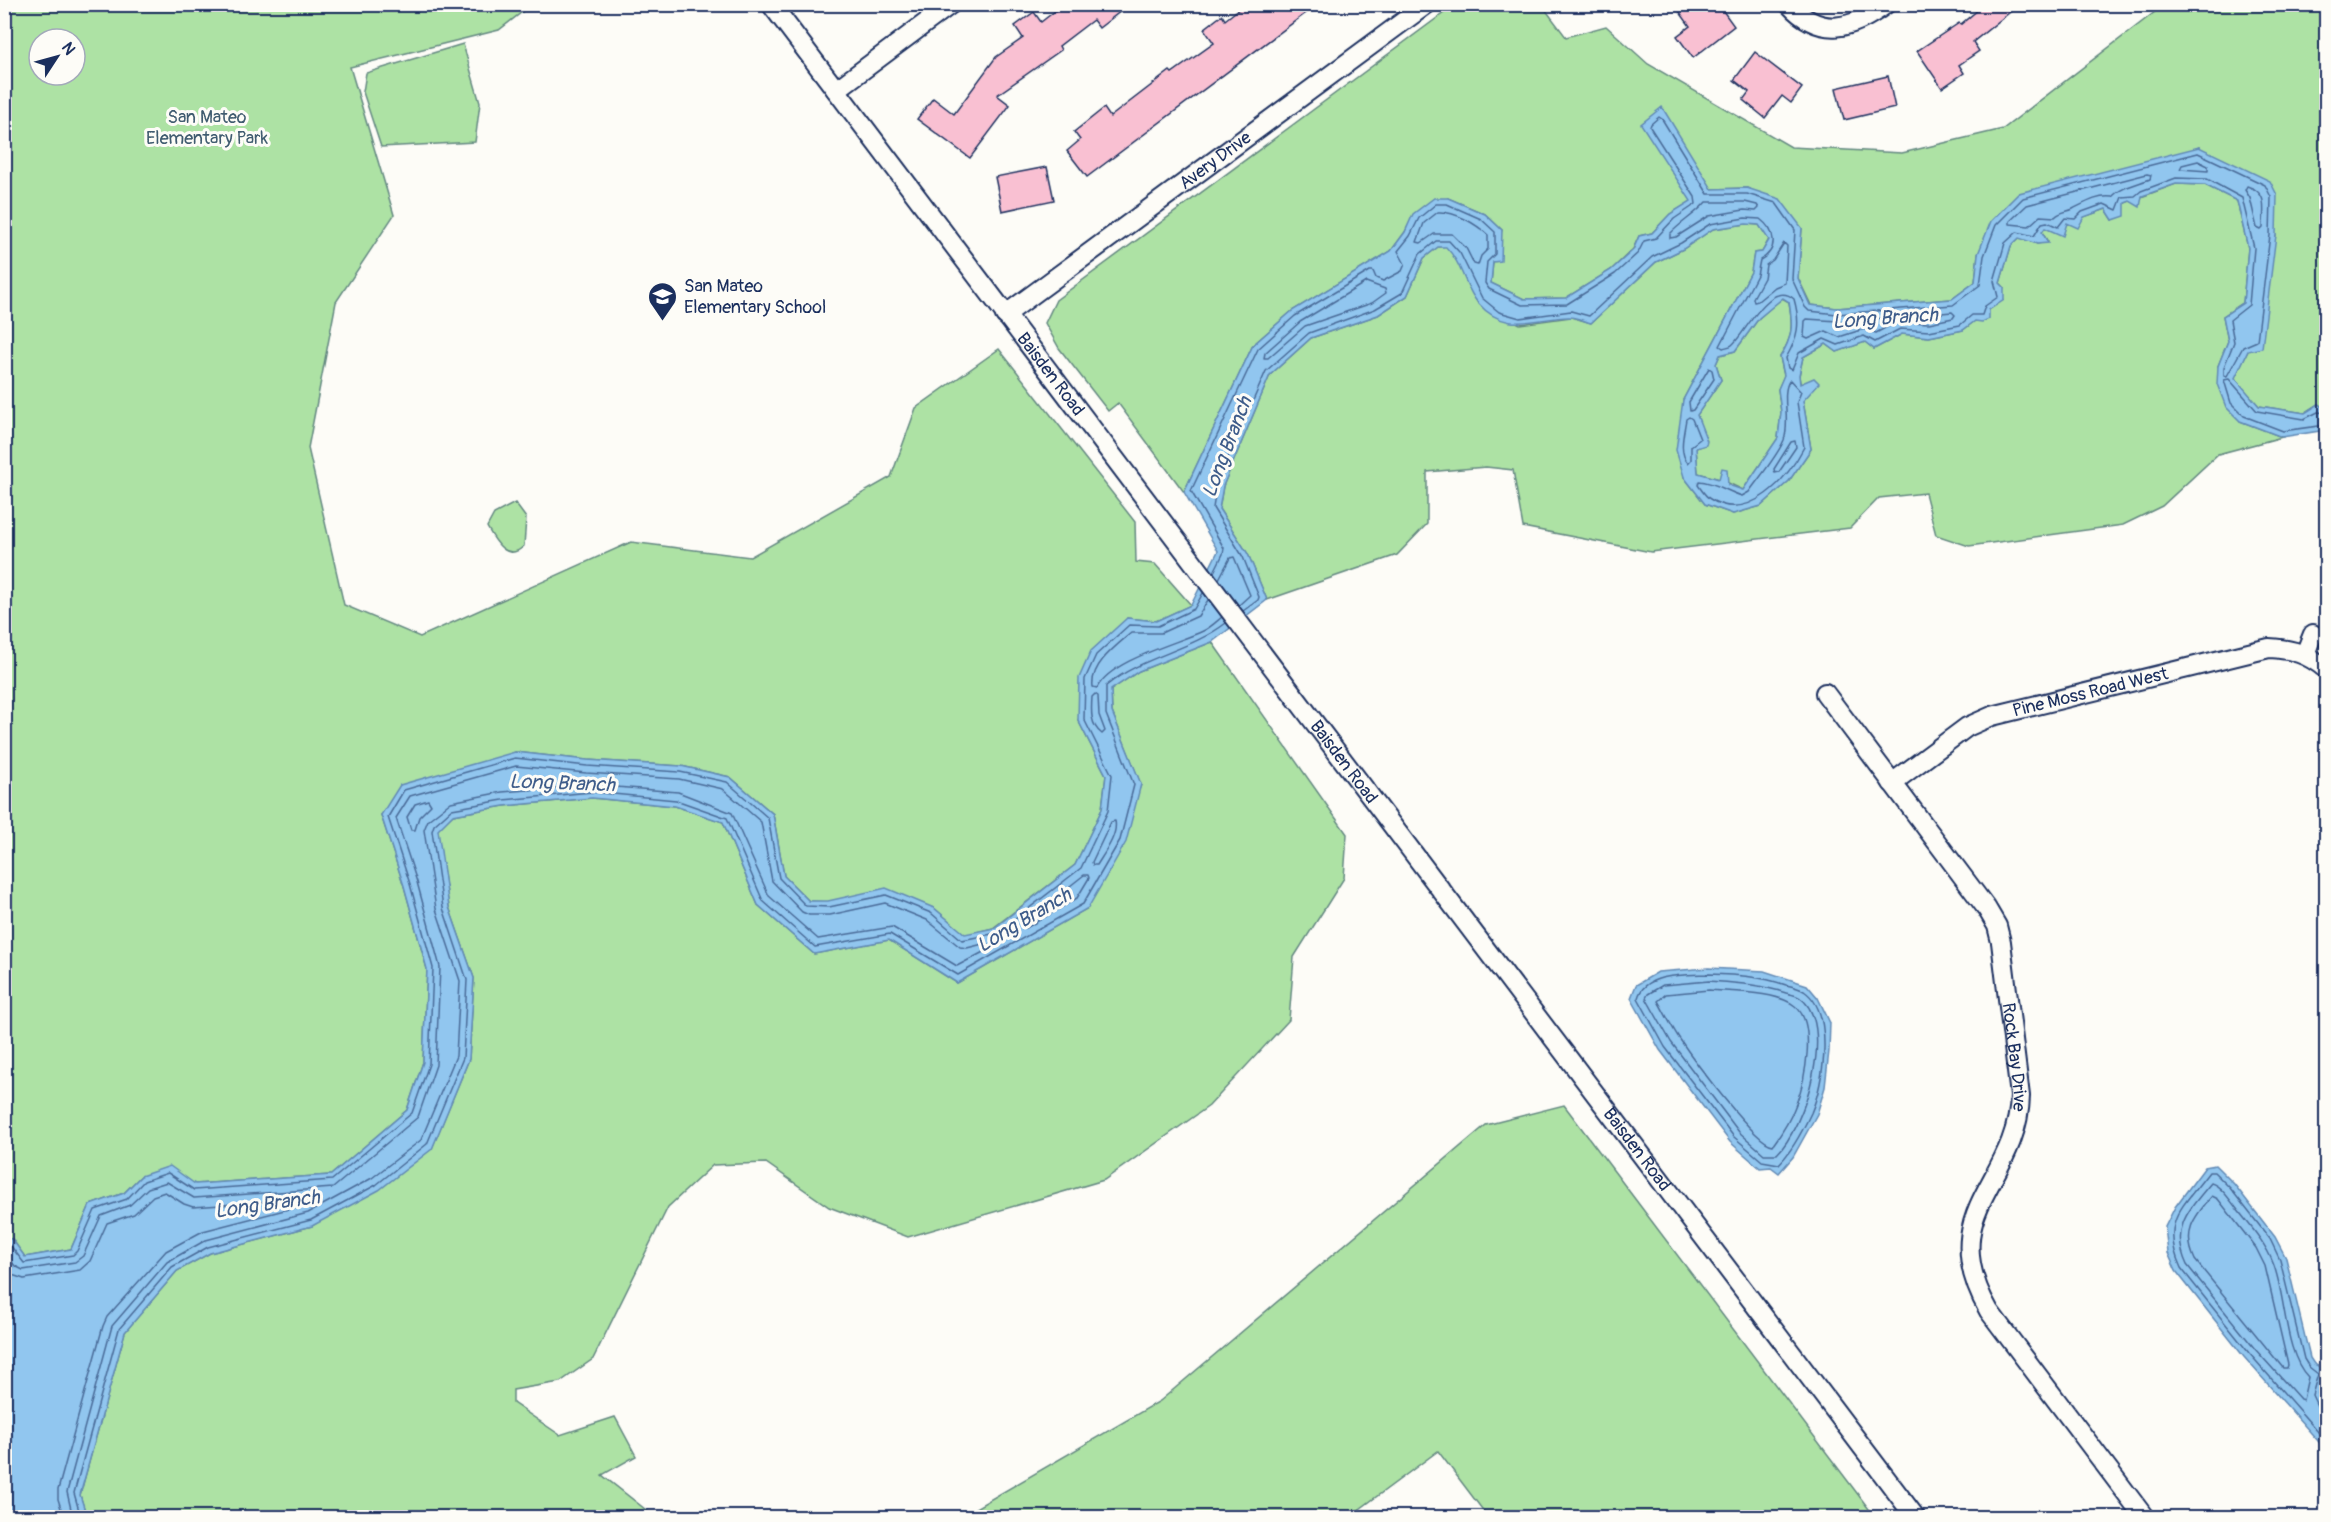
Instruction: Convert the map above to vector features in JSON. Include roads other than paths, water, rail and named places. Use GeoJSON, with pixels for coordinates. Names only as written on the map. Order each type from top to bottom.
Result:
{"type":"FeatureCollection","features":[{"type":"Feature","properties":{"kind":"street","name":"Baisden Road"},"geometry":{"type":"LineString","coordinates":[[771,4],[1916,1518]]}},
{"type":"Feature","properties":{"kind":"street"},"geometry":{"type":"LineString","coordinates":[[836,90],[951,4]]}},
{"type":"Feature","properties":{"kind":"street","name":"Avery Drive"},"geometry":{"type":"LineString","coordinates":[[1005,315],[1427,4]]}},
{"type":"Feature","properties":{"kind":"street"},"geometry":{"type":"LineString","coordinates":[[1790,4],[1810,22],[1829,28],[1859,22],[1886,4]]}},
{"type":"Feature","properties":{"kind":"street"},"geometry":{"type":"LineString","coordinates":[[2313,634],[2305,654],[2326,669]]}},
{"type":"Feature","properties":{"kind":"street","name":"Pine Moss Road West"},"geometry":{"type":"LineString","coordinates":[[1892,783],[1967,727],[1992,716],[2269,648],[2287,649],[2305,654]]}},
{"type":"Feature","properties":{"kind":"street","name":"Rock Bay Drive"},"geometry":{"type":"LineString","coordinates":[[1825,693],[1987,909],[1997,926],[2001,942],[2020,1096],[2019,1116],[1976,1211],[1968,1241],[1969,1262],[1977,1290],[1989,1311],[2145,1518]]}},
{"type":"Feature","properties":{"kind":"water","name":"Long Branch"},"geometry":{"type":"Polygon","coordinates":[[[1662,107],[1712,189],[1747,188],[1780,199],[1802,228],[1798,278],[1810,305],[1837,308],[1952,299],[1975,282],[1978,254],[1991,221],[2019,193],[2199,147],[2270,181],[2277,195],[2276,235],[2262,348],[2248,351],[2235,378],[2259,406],[2305,413],[2319,404],[2326,409],[2326,430],[2282,437],[2240,421],[2226,407],[2217,384],[2218,366],[2228,341],[2223,316],[2243,303],[2248,248],[2237,201],[2205,185],[2176,184],[2142,196],[2140,207],[2130,201],[2125,203],[2125,216],[2113,220],[2106,209],[2084,217],[2078,228],[2067,223],[2063,236],[2045,228],[2042,232],[2048,243],[2037,244],[2019,238],[2011,246],[2000,283],[2004,287],[2004,300],[1989,310],[1989,319],[1982,322],[1975,321],[1963,330],[1929,337],[1902,334],[1874,349],[1865,342],[1837,352],[1826,344],[1803,357],[1799,375],[1800,384],[1814,378],[1819,383],[1803,401],[1811,449],[1789,481],[1761,506],[1733,514],[1705,504],[1684,477],[1676,450],[1683,400],[1751,272],[1754,253],[1762,252],[1769,240],[1759,225],[1746,224],[1713,229],[1683,249],[1656,262],[1591,323],[1569,317],[1521,322],[1499,319],[1478,303],[1446,247],[1438,247],[1424,258],[1407,296],[1378,315],[1311,338],[1270,375],[1223,486],[1219,509],[1248,554],[1267,600],[1212,642],[1139,671],[1111,690],[1112,712],[1141,784],[1126,842],[1088,908],[957,983],[889,940],[814,954],[758,905],[723,822],[675,806],[592,798],[504,806],[453,815],[438,830],[449,907],[474,978],[469,1059],[432,1149],[379,1190],[312,1226],[210,1253],[177,1271],[125,1332],[80,1495],[87,1517],[5,1517],[4,1238],[12,1239],[25,1257],[71,1249],[90,1205],[124,1193],[141,1176],[170,1166],[195,1184],[331,1175],[407,1110],[423,1062],[427,969],[381,815],[400,785],[515,752],[587,760],[681,766],[730,777],[773,814],[784,876],[809,901],[828,901],[886,888],[934,908],[965,934],[994,928],[1075,865],[1102,809],[1106,775],[1078,720],[1079,678],[1091,651],[1127,618],[1156,621],[1191,605],[1218,551],[1184,492],[1253,345],[1292,311],[1391,251],[1405,232],[1413,214],[1434,198],[1448,198],[1485,214],[1502,230],[1501,261],[1493,262],[1491,283],[1524,299],[1566,298],[1611,270],[1633,250],[1639,236],[1652,233],[1670,214],[1691,201],[1641,124],[1662,107]],[[1783,298],[1759,318],[1735,351],[1720,355],[1716,364],[1721,380],[1697,415],[1707,441],[1706,445],[1696,448],[1698,473],[1719,479],[1722,468],[1727,469],[1728,485],[1743,490],[1778,438],[1781,412],[1778,389],[1784,375],[1780,357],[1791,331],[1789,302],[1783,298]]]}},
{"type":"Feature","properties":{"kind":"water"},"geometry":{"type":"Polygon","coordinates":[[[1708,968],[1764,971],[1807,985],[1818,998],[1830,1023],[1825,1087],[1817,1114],[1793,1157],[1779,1173],[1771,1167],[1760,1168],[1730,1142],[1660,1050],[1631,998],[1636,985],[1658,972],[1708,968]]]}},
{"type":"Feature","properties":{"kind":"water"},"geometry":{"type":"Polygon","coordinates":[[[2215,1165],[2234,1184],[2275,1237],[2286,1258],[2310,1358],[2314,1364],[2326,1370],[2318,1393],[2326,1412],[2326,1450],[2244,1357],[2176,1271],[2168,1253],[2165,1227],[2175,1207],[2205,1167],[2215,1165]]]}},
{"type":"Feature","properties":{"kind":"place","name":"San Mateo Elementary School"},"geometry":{"type":"Point","coordinates":[663,322]}},
{"type":"Feature","properties":{"kind":"park label","name":"San Mateo Elementary Park"},"geometry":{"type":"Point","coordinates":[207,127]}}]}
